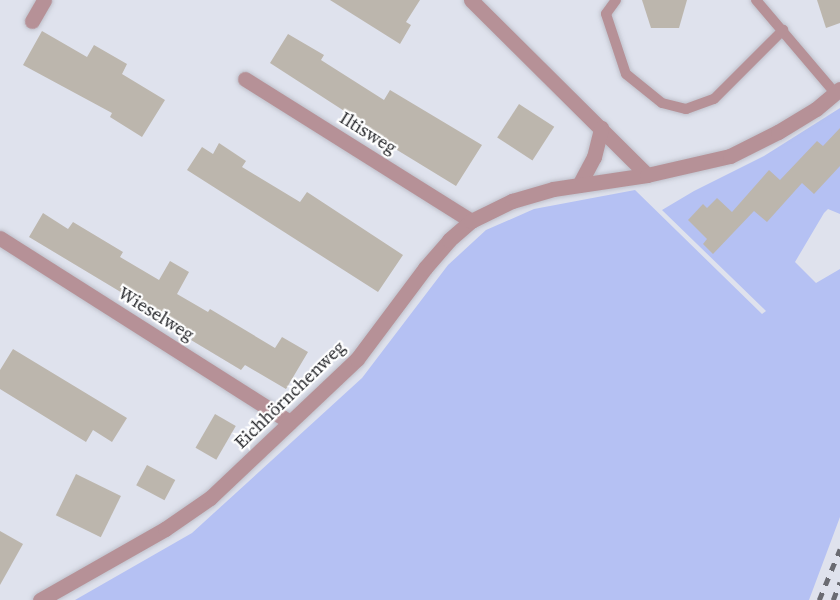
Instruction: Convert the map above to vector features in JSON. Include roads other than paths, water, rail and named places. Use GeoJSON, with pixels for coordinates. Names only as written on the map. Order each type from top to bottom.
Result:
{"type":"FeatureCollection","features":[{"type":"Feature","properties":{"kind":"street"},"geometry":{"type":"LineString","coordinates":[[32,21],[44,0]]}},
{"type":"Feature","properties":{"kind":"street"},"geometry":{"type":"LineString","coordinates":[[471,0],[647,175]]}},
{"type":"Feature","properties":{"kind":"street","name":"Iltisweg"},"geometry":{"type":"LineString","coordinates":[[245,79],[471,221]]}},
{"type":"Feature","properties":{"kind":"street","name":"Eichhörnchenweg"},"geometry":{"type":"LineString","coordinates":[[40,600],[165,529],[210,498],[357,359],[425,268],[449,240],[471,221],[512,201],[553,189],[647,175],[730,156],[778,132],[838,91]]}},
{"type":"Feature","properties":{"kind":"street"},"geometry":{"type":"LineString","coordinates":[[579,185],[594,157],[601,129]]}},
{"type":"Feature","properties":{"kind":"street","name":"Wieselweg"},"geometry":{"type":"LineString","coordinates":[[0,238],[290,422]]}},
{"type":"Feature","properties":{"kind":"lane"},"geometry":{"type":"LineString","coordinates":[[615,0],[606,14],[626,74],[662,103],[686,110],[714,99],[783,30]]}},
{"type":"Feature","properties":{"kind":"lane"},"geometry":{"type":"LineString","coordinates":[[756,0],[838,91]]}},
{"type":"Feature","properties":{"kind":"railway"},"geometry":{"type":"LineString","coordinates":[[819,600],[840,549]]}},
{"type":"Feature","properties":{"kind":"railway"},"geometry":{"type":"LineString","coordinates":[[833,600],[840,582]]}}]}
